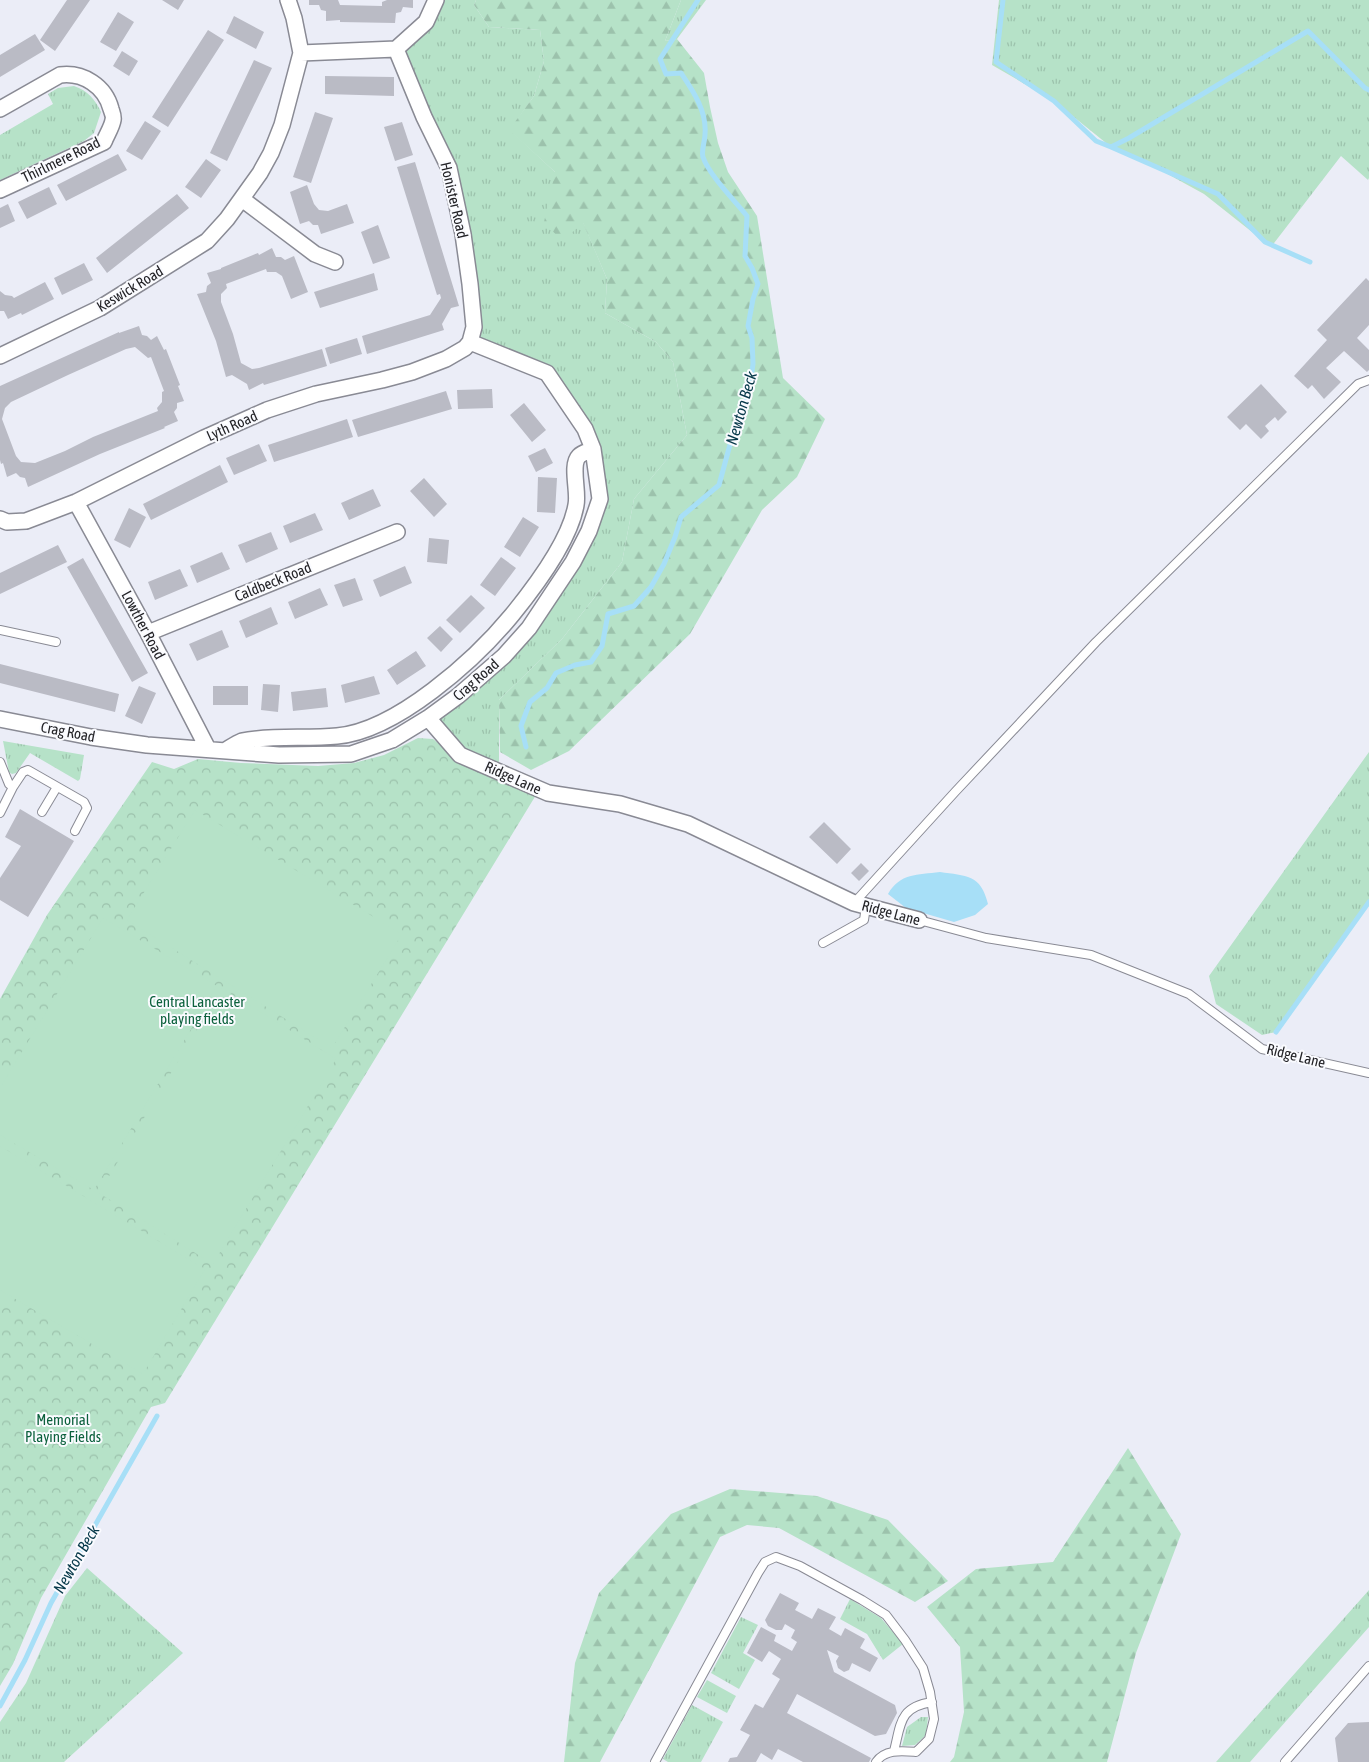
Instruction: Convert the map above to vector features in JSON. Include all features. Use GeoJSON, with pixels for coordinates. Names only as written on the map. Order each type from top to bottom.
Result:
{"type":"FeatureCollection","features":[{"type":"Feature","properties":{"kind":"street"},"geometry":{"type":"LineString","coordinates":[[288,0],[294,18],[301,53],[396,49],[426,22],[436,0]]}},
{"type":"Feature","properties":{"kind":"street","name":"Honister Road"},"geometry":{"type":"LineString","coordinates":[[396,49],[424,117],[449,168],[463,234],[470,284],[474,327],[470,342]]}},
{"type":"Feature","properties":{"kind":"street","name":"Keswick Road"},"geometry":{"type":"LineString","coordinates":[[0,356],[100,308],[207,241],[227,219],[260,173],[271,153],[282,125],[301,53]]}},
{"type":"Feature","properties":{"kind":"street","name":"Thirlmere Road"},"geometry":{"type":"LineString","coordinates":[[0,110],[60,75],[70,74],[89,80],[99,88],[109,103],[114,120],[104,142],[0,190]]}},
{"type":"Feature","properties":{"kind":"street"},"geometry":{"type":"LineString","coordinates":[[242,198],[315,254],[335,262]]}},
{"type":"Feature","properties":{"kind":"street","name":"Crag Road"},"geometry":{"type":"LineString","coordinates":[[1,721],[147,745],[279,755],[352,754],[392,740],[428,718],[458,696],[504,656],[529,628],[573,562],[589,531],[600,499],[592,449],[585,429],[546,373],[470,342]]}},
{"type":"Feature","properties":{"kind":"street","name":"Lyth Road"},"geometry":{"type":"LineString","coordinates":[[0,519],[7,522],[26,521],[76,502],[204,438],[267,410],[316,394],[412,372],[457,354],[470,342]]}},
{"type":"Feature","properties":{"kind":"street","name":"Crag Road"},"geometry":{"type":"LineString","coordinates":[[226,750],[241,741],[339,736],[365,731],[390,719],[437,687],[477,652],[511,616],[564,540],[576,504],[575,464],[579,456],[592,449]]}},
{"type":"Feature","properties":{"kind":"street","name":"Lowther Road"},"geometry":{"type":"LineString","coordinates":[[76,502],[148,633],[208,749]]}},
{"type":"Feature","properties":{"kind":"street","name":"Caldbeck Road"},"geometry":{"type":"LineString","coordinates":[[148,633],[397,532]]}},
{"type":"Feature","properties":{"kind":"street","name":"Ridge Lane"},"geometry":{"type":"LineString","coordinates":[[428,718],[460,755],[548,793],[620,804],[688,824],[860,905],[919,920]]}},
{"type":"Feature","properties":{"kind":"lane"},"geometry":{"type":"LineString","coordinates":[[823,943],[864,920],[860,905],[955,792],[1096,642],[1358,384],[1369,380]]}},
{"type":"Feature","properties":{"kind":"lane"},"geometry":{"type":"LineString","coordinates":[[0,630],[56,642]]}},
{"type":"Feature","properties":{"kind":"lane"},"geometry":{"type":"LineString","coordinates":[[0,762],[9,784],[14,787]]}},
{"type":"Feature","properties":{"kind":"lane"},"geometry":{"type":"LineString","coordinates":[[0,813],[23,772],[28,770],[84,802],[88,808],[75,831]]}},
{"type":"Feature","properties":{"kind":"lane"},"geometry":{"type":"LineString","coordinates":[[42,812],[57,787]]}},
{"type":"Feature","properties":{"kind":"lane","name":"Ridge Lane"},"geometry":{"type":"LineString","coordinates":[[919,920],[986,938],[1091,955],[1189,994],[1262,1049],[1369,1073]]}},
{"type":"Feature","properties":{"kind":"lane"},"geometry":{"type":"LineString","coordinates":[[655,1762],[758,1573],[765,1562],[776,1557],[800,1566],[886,1615],[923,1668],[930,1692],[934,1719],[929,1739],[916,1752],[894,1751],[878,1759],[876,1762]]}},
{"type":"Feature","properties":{"kind":"lane"},"geometry":{"type":"LineString","coordinates":[[1285,1762],[1369,1666]]}},
{"type":"Feature","properties":{"kind":"lane"},"geometry":{"type":"LineString","coordinates":[[894,1751],[903,1716],[919,1704],[932,1702]]}},
{"type":"Feature","properties":{"kind":"green space"},"geometry":{"type":"Polygon","coordinates":[[[436,0],[476,0],[474,5],[489,27],[540,30],[544,61],[534,96],[510,130],[555,172],[583,222],[607,279],[605,313],[656,342],[673,362],[687,435],[634,499],[622,562],[562,639],[499,700],[499,772],[460,755],[428,718],[529,628],[600,499],[593,449],[547,373],[470,342],[451,182],[396,49],[436,0]]]}},
{"type":"Feature","properties":{"kind":"green space"},"geometry":{"type":"Polygon","coordinates":[[[476,0],[681,0],[665,41],[677,39],[704,73],[718,143],[728,172],[757,216],[783,378],[825,419],[797,477],[762,510],[690,634],[569,751],[531,770],[500,752],[499,700],[562,639],[622,562],[634,499],[687,435],[673,362],[656,342],[605,313],[607,279],[583,223],[562,241],[544,222],[555,172],[509,130],[534,96],[544,61],[540,30],[489,27],[474,5],[476,0]]]}},
{"type":"Feature","properties":{"kind":"green space"},"geometry":{"type":"Polygon","coordinates":[[[681,0],[706,0],[677,39],[665,41],[681,0]]]}},
{"type":"Feature","properties":{"kind":"green space"},"geometry":{"type":"Polygon","coordinates":[[[999,0],[1369,0],[1369,178],[1368,180],[1341,156],[1271,247],[1204,194],[1131,154],[1111,147],[1054,101],[992,65],[999,0]]]}},
{"type":"Feature","properties":{"kind":"green space"},"geometry":{"type":"Polygon","coordinates":[[[74,86],[90,96],[101,112],[94,133],[84,141],[0,180],[0,135],[53,104],[48,94],[58,88],[74,86]]]}},
{"type":"Feature","properties":{"kind":"green space","name":"Central Lancaster playing fields"},"geometry":{"type":"Polygon","coordinates":[[[418,738],[433,739],[457,758],[536,795],[165,1403],[151,1407],[41,1598],[13,1664],[0,1686],[0,999],[47,915],[152,762],[174,769],[198,759],[318,766],[354,763],[384,755],[418,738]]]}},
{"type":"Feature","properties":{"kind":"green space"},"geometry":{"type":"Polygon","coordinates":[[[3,741],[84,755],[80,779],[78,781],[30,753],[16,773],[12,774],[9,772],[3,741]]]}},
{"type":"Feature","properties":{"kind":"green space"},"geometry":{"type":"Polygon","coordinates":[[[1369,752],[1369,902],[1276,1032],[1262,1035],[1216,1004],[1209,976],[1369,752]]]}},
{"type":"Feature","properties":{"kind":"green space"},"geometry":{"type":"Polygon","coordinates":[[[195,810],[402,934],[332,1048],[127,920],[195,810]]]}},
{"type":"Feature","properties":{"kind":"green space"},"geometry":{"type":"Polygon","coordinates":[[[103,918],[217,986],[94,1190],[0,1135],[0,1088],[103,918]]]}},
{"type":"Feature","properties":{"kind":"green space"},"geometry":{"type":"Polygon","coordinates":[[[222,988],[336,1059],[213,1264],[99,1193],[222,988]]]}},
{"type":"Feature","properties":{"kind":"green space"},"geometry":{"type":"Polygon","coordinates":[[[0,1146],[205,1269],[143,1374],[0,1290],[0,1146]]]}},
{"type":"Feature","properties":{"kind":"green space"},"geometry":{"type":"Polygon","coordinates":[[[1128,1448],[1181,1534],[1136,1653],[1107,1762],[950,1762],[954,1757],[964,1712],[960,1647],[927,1607],[976,1569],[1053,1562],[1128,1448]]]}},
{"type":"Feature","properties":{"kind":"green space"},"geometry":{"type":"Polygon","coordinates":[[[730,1489],[817,1496],[888,1520],[948,1581],[915,1602],[779,1528],[747,1525],[720,1537],[600,1762],[564,1762],[575,1663],[599,1593],[671,1514],[730,1489]]]}},
{"type":"Feature","properties":{"kind":"green space"},"geometry":{"type":"Polygon","coordinates":[[[87,1568],[183,1653],[64,1762],[0,1762],[0,1722],[26,1683],[65,1596],[87,1568]]]}},
{"type":"Feature","properties":{"kind":"green space"},"geometry":{"type":"Polygon","coordinates":[[[1369,1590],[1369,1627],[1250,1762],[1216,1762],[1369,1590]]]}},
{"type":"Feature","properties":{"kind":"green space"},"geometry":{"type":"Polygon","coordinates":[[[850,1599],[881,1618],[903,1644],[883,1660],[867,1634],[840,1619],[850,1599]]]}},
{"type":"Feature","properties":{"kind":"green space"},"geometry":{"type":"Polygon","coordinates":[[[741,1617],[758,1625],[743,1653],[755,1660],[739,1689],[711,1673],[741,1617]]]}},
{"type":"Feature","properties":{"kind":"green space"},"geometry":{"type":"Polygon","coordinates":[[[707,1680],[736,1696],[727,1713],[697,1697],[707,1680]]]}},
{"type":"Feature","properties":{"kind":"green space"},"geometry":{"type":"Polygon","coordinates":[[[692,1705],[723,1722],[701,1762],[668,1762],[663,1759],[692,1705]]]}},
{"type":"Feature","properties":{"kind":"green space"},"geometry":{"type":"Polygon","coordinates":[[[921,1717],[928,1717],[926,1735],[915,1745],[902,1746],[907,1727],[921,1717]]]}},
{"type":"Feature","properties":{"kind":"water"},"geometry":{"type":"Polygon","coordinates":[[[940,872],[965,876],[977,882],[985,894],[988,904],[975,915],[954,922],[906,908],[888,894],[898,882],[910,876],[940,872]]]}},
{"type":"Feature","properties":{"kind":"building"},"geometry":{"type":"Polygon","coordinates":[[[67,0],[90,0],[55,51],[40,40],[67,0]]]}},
{"type":"Feature","properties":{"kind":"building"},"geometry":{"type":"Polygon","coordinates":[[[162,0],[184,0],[178,10],[162,0]]]}},
{"type":"Feature","properties":{"kind":"building"},"geometry":{"type":"Polygon","coordinates":[[[309,0],[338,0],[340,5],[382,6],[382,2],[387,0],[413,0],[413,8],[403,7],[401,12],[396,13],[395,23],[326,21],[326,11],[321,10],[319,5],[309,5],[309,0]]]}},
{"type":"Feature","properties":{"kind":"building"},"geometry":{"type":"Polygon","coordinates":[[[118,12],[134,22],[116,51],[100,42],[118,12]]]}},
{"type":"Feature","properties":{"kind":"building"},"geometry":{"type":"Polygon","coordinates":[[[234,16],[264,32],[256,49],[226,33],[234,16]]]}},
{"type":"Feature","properties":{"kind":"building"},"geometry":{"type":"Polygon","coordinates":[[[208,30],[224,40],[168,127],[152,117],[208,30]]]}},
{"type":"Feature","properties":{"kind":"building"},"geometry":{"type":"Polygon","coordinates":[[[35,34],[45,50],[0,77],[0,55],[35,34]]]}},
{"type":"Feature","properties":{"kind":"building"},"geometry":{"type":"Polygon","coordinates":[[[122,51],[138,61],[129,76],[113,66],[122,51]]]}},
{"type":"Feature","properties":{"kind":"building"},"geometry":{"type":"Polygon","coordinates":[[[254,60],[272,68],[227,161],[210,153],[254,60]]]}},
{"type":"Feature","properties":{"kind":"building"},"geometry":{"type":"Polygon","coordinates":[[[325,76],[394,77],[394,96],[325,94],[325,76]]]}},
{"type":"Feature","properties":{"kind":"building"},"geometry":{"type":"Polygon","coordinates":[[[315,112],[333,118],[311,183],[293,177],[315,112]]]}},
{"type":"Feature","properties":{"kind":"building"},"geometry":{"type":"Polygon","coordinates":[[[145,121],[161,131],[142,160],[126,151],[145,121]]]}},
{"type":"Feature","properties":{"kind":"building"},"geometry":{"type":"Polygon","coordinates":[[[402,122],[413,155],[395,161],[384,127],[402,122]]]}},
{"type":"Feature","properties":{"kind":"building"},"geometry":{"type":"Polygon","coordinates":[[[118,154],[127,170],[66,201],[57,185],[118,154]]]}},
{"type":"Feature","properties":{"kind":"building"},"geometry":{"type":"Polygon","coordinates":[[[206,159],[221,170],[201,198],[185,187],[206,159]]]}},
{"type":"Feature","properties":{"kind":"building"},"geometry":{"type":"Polygon","coordinates":[[[415,162],[459,306],[451,308],[442,324],[444,330],[367,354],[362,336],[430,315],[441,298],[440,294],[437,295],[397,167],[415,162]]]}},
{"type":"Feature","properties":{"kind":"building"},"geometry":{"type":"Polygon","coordinates":[[[307,185],[314,204],[319,210],[328,211],[347,204],[354,223],[321,234],[318,225],[313,225],[309,221],[300,224],[290,192],[307,185]]]}},
{"type":"Feature","properties":{"kind":"building"},"geometry":{"type":"Polygon","coordinates":[[[49,187],[57,204],[27,219],[18,202],[49,187]]]}},
{"type":"Feature","properties":{"kind":"building"},"geometry":{"type":"Polygon","coordinates":[[[177,194],[189,208],[107,273],[96,258],[177,194]]]}},
{"type":"Feature","properties":{"kind":"building"},"geometry":{"type":"Polygon","coordinates":[[[8,204],[15,221],[0,228],[0,208],[8,204]]]}},
{"type":"Feature","properties":{"kind":"building"},"geometry":{"type":"Polygon","coordinates":[[[378,225],[390,258],[373,264],[361,232],[378,225]]]}},
{"type":"Feature","properties":{"kind":"building"},"geometry":{"type":"Polygon","coordinates":[[[272,248],[276,257],[281,257],[285,260],[294,256],[308,292],[291,299],[282,276],[276,272],[267,272],[266,269],[226,284],[227,288],[221,294],[221,302],[241,363],[252,369],[259,368],[322,349],[327,366],[264,385],[263,383],[249,390],[247,384],[232,375],[226,377],[216,341],[197,294],[206,292],[207,286],[211,283],[207,273],[258,253],[259,255],[272,248]]]}},
{"type":"Feature","properties":{"kind":"building"},"geometry":{"type":"Polygon","coordinates":[[[84,263],[93,280],[62,295],[54,278],[84,263]]]}},
{"type":"Feature","properties":{"kind":"building"},"geometry":{"type":"Polygon","coordinates":[[[374,273],[378,290],[320,308],[314,292],[374,273]]]}},
{"type":"Feature","properties":{"kind":"building"},"geometry":{"type":"Polygon","coordinates":[[[1366,278],[1369,281],[1369,325],[1357,338],[1369,350],[1369,370],[1367,372],[1344,351],[1326,368],[1341,382],[1324,399],[1312,385],[1308,389],[1294,376],[1327,340],[1317,330],[1366,278]]]}},
{"type":"Feature","properties":{"kind":"building"},"geometry":{"type":"Polygon","coordinates":[[[45,282],[54,299],[22,315],[21,313],[8,319],[4,311],[0,311],[0,291],[14,298],[45,282]]]}},
{"type":"Feature","properties":{"kind":"building"},"geometry":{"type":"Polygon","coordinates":[[[139,326],[142,335],[147,336],[151,340],[157,336],[164,350],[166,349],[184,401],[177,403],[177,408],[174,412],[178,421],[28,487],[25,478],[20,477],[16,473],[7,477],[3,463],[1,464],[0,460],[0,386],[139,326]],[[135,347],[126,349],[11,402],[5,408],[2,419],[16,456],[21,462],[35,463],[158,411],[157,408],[162,402],[162,392],[164,391],[151,357],[148,358],[135,347]]]}},
{"type":"Feature","properties":{"kind":"building"},"geometry":{"type":"Polygon","coordinates":[[[357,338],[362,354],[330,364],[325,348],[357,338]]]}},
{"type":"Feature","properties":{"kind":"building"},"geometry":{"type":"Polygon","coordinates":[[[1261,384],[1287,412],[1278,421],[1275,417],[1265,426],[1269,431],[1261,439],[1246,424],[1240,430],[1227,417],[1261,384]]]}},
{"type":"Feature","properties":{"kind":"building"},"geometry":{"type":"Polygon","coordinates":[[[492,389],[493,408],[458,409],[457,390],[492,389]]]}},
{"type":"Feature","properties":{"kind":"building"},"geometry":{"type":"Polygon","coordinates":[[[446,391],[452,409],[358,437],[352,420],[446,391]]]}},
{"type":"Feature","properties":{"kind":"building"},"geometry":{"type":"Polygon","coordinates":[[[524,403],[546,430],[532,442],[510,415],[524,403]]]}},
{"type":"Feature","properties":{"kind":"building"},"geometry":{"type":"Polygon","coordinates":[[[347,419],[353,437],[274,462],[268,445],[347,419]]]}},
{"type":"Feature","properties":{"kind":"building"},"geometry":{"type":"Polygon","coordinates":[[[259,444],[267,461],[234,475],[226,458],[259,444]]]}},
{"type":"Feature","properties":{"kind":"building"},"geometry":{"type":"Polygon","coordinates":[[[545,448],[553,463],[536,472],[528,456],[545,448]]]}},
{"type":"Feature","properties":{"kind":"building"},"geometry":{"type":"Polygon","coordinates":[[[220,465],[228,482],[151,520],[143,504],[220,465]]]}},
{"type":"Feature","properties":{"kind":"building"},"geometry":{"type":"Polygon","coordinates":[[[538,477],[557,478],[555,513],[537,512],[538,477]]]}},
{"type":"Feature","properties":{"kind":"building"},"geometry":{"type":"Polygon","coordinates":[[[424,478],[447,504],[434,517],[410,491],[424,478]]]}},
{"type":"Feature","properties":{"kind":"building"},"geometry":{"type":"Polygon","coordinates":[[[373,489],[381,506],[349,520],[341,503],[373,489]]]}},
{"type":"Feature","properties":{"kind":"building"},"geometry":{"type":"Polygon","coordinates":[[[129,508],[146,517],[130,548],[114,540],[129,508]]]}},
{"type":"Feature","properties":{"kind":"building"},"geometry":{"type":"Polygon","coordinates":[[[315,513],[323,530],[290,543],[283,526],[315,513]]]}},
{"type":"Feature","properties":{"kind":"building"},"geometry":{"type":"Polygon","coordinates":[[[523,517],[539,527],[520,557],[504,547],[523,517]]]}},
{"type":"Feature","properties":{"kind":"building"},"geometry":{"type":"Polygon","coordinates":[[[271,532],[278,549],[246,563],[238,545],[271,532]]]}},
{"type":"Feature","properties":{"kind":"building"},"geometry":{"type":"Polygon","coordinates":[[[429,538],[449,540],[447,564],[427,562],[429,538]]]}},
{"type":"Feature","properties":{"kind":"building"},"geometry":{"type":"Polygon","coordinates":[[[58,545],[67,562],[0,594],[0,573],[58,545]]]}},
{"type":"Feature","properties":{"kind":"building"},"geometry":{"type":"Polygon","coordinates":[[[222,552],[230,569],[197,583],[190,566],[222,552]]]}},
{"type":"Feature","properties":{"kind":"building"},"geometry":{"type":"Polygon","coordinates":[[[501,557],[516,568],[495,596],[480,585],[501,557]]]}},
{"type":"Feature","properties":{"kind":"building"},"geometry":{"type":"Polygon","coordinates":[[[83,558],[148,673],[132,682],[67,567],[83,558]]]}},
{"type":"Feature","properties":{"kind":"building"},"geometry":{"type":"Polygon","coordinates":[[[405,566],[412,583],[380,597],[373,580],[405,566]]]}},
{"type":"Feature","properties":{"kind":"building"},"geometry":{"type":"Polygon","coordinates":[[[180,569],[188,586],[155,600],[148,582],[180,569]]]}},
{"type":"Feature","properties":{"kind":"building"},"geometry":{"type":"Polygon","coordinates":[[[355,578],[363,600],[343,607],[334,585],[355,578]]]}},
{"type":"Feature","properties":{"kind":"building"},"geometry":{"type":"Polygon","coordinates":[[[320,588],[328,605],[295,619],[288,602],[320,588]]]}},
{"type":"Feature","properties":{"kind":"building"},"geometry":{"type":"Polygon","coordinates":[[[471,595],[485,608],[460,633],[446,620],[471,595]]]}},
{"type":"Feature","properties":{"kind":"building"},"geometry":{"type":"Polygon","coordinates":[[[271,607],[278,624],[246,638],[239,621],[271,607]]]}},
{"type":"Feature","properties":{"kind":"building"},"geometry":{"type":"Polygon","coordinates":[[[440,626],[453,639],[441,652],[427,638],[440,626]]]}},
{"type":"Feature","properties":{"kind":"building"},"geometry":{"type":"Polygon","coordinates":[[[222,630],[229,647],[197,661],[189,644],[222,630]]]}},
{"type":"Feature","properties":{"kind":"building"},"geometry":{"type":"Polygon","coordinates":[[[416,651],[426,666],[397,685],[387,670],[416,651]]]}},
{"type":"Feature","properties":{"kind":"building"},"geometry":{"type":"Polygon","coordinates":[[[0,664],[119,694],[115,712],[0,683],[0,664]]]}},
{"type":"Feature","properties":{"kind":"building"},"geometry":{"type":"Polygon","coordinates":[[[374,676],[380,694],[345,703],[341,685],[374,676]]]}},
{"type":"Feature","properties":{"kind":"building"},"geometry":{"type":"Polygon","coordinates":[[[263,684],[280,685],[278,712],[261,710],[263,684]]]}},
{"type":"Feature","properties":{"kind":"building"},"geometry":{"type":"Polygon","coordinates":[[[139,686],[156,693],[142,724],[125,716],[139,686]]]}},
{"type":"Feature","properties":{"kind":"building"},"geometry":{"type":"Polygon","coordinates":[[[213,686],[248,686],[248,705],[213,705],[213,686]]]}},
{"type":"Feature","properties":{"kind":"building"},"geometry":{"type":"Polygon","coordinates":[[[326,688],[328,707],[293,711],[291,692],[326,688]]]}},
{"type":"Feature","properties":{"kind":"building"},"geometry":{"type":"Polygon","coordinates":[[[20,809],[74,841],[28,917],[0,900],[0,878],[21,846],[5,837],[20,809]]]}},
{"type":"Feature","properties":{"kind":"building"},"geometry":{"type":"Polygon","coordinates":[[[824,822],[851,849],[837,864],[809,837],[824,822]]]}},
{"type":"Feature","properties":{"kind":"building"},"geometry":{"type":"Polygon","coordinates":[[[861,863],[869,871],[859,881],[851,873],[861,863]]]}},
{"type":"Feature","properties":{"kind":"building"},"geometry":{"type":"Polygon","coordinates":[[[780,1593],[799,1603],[795,1610],[812,1619],[818,1608],[836,1617],[829,1629],[841,1636],[845,1628],[865,1639],[860,1648],[878,1658],[870,1672],[852,1663],[849,1670],[844,1672],[838,1668],[836,1661],[839,1656],[827,1650],[834,1672],[895,1705],[897,1713],[886,1734],[875,1736],[797,1694],[787,1713],[871,1758],[869,1762],[803,1762],[778,1749],[772,1760],[761,1753],[756,1762],[728,1762],[730,1758],[737,1757],[750,1735],[740,1730],[755,1704],[763,1708],[780,1679],[772,1674],[781,1659],[769,1651],[762,1662],[747,1653],[761,1627],[776,1635],[774,1641],[792,1651],[797,1642],[791,1638],[795,1630],[785,1624],[782,1630],[776,1630],[768,1626],[765,1620],[780,1593]]]}},
{"type":"Feature","properties":{"kind":"building"},"geometry":{"type":"Polygon","coordinates":[[[1369,1722],[1369,1762],[1338,1762],[1335,1738],[1348,1723],[1369,1722]]]}},
{"type":"Feature","properties":{"kind":"waterway","name":"Newton Beck"},"geometry":{"type":"LineString","coordinates":[[526,747],[521,726],[530,702],[547,688],[556,673],[575,665],[591,662],[602,646],[608,614],[634,606],[651,587],[664,564],[681,517],[719,485],[734,430],[749,392],[753,364],[752,338],[748,326],[758,284],[745,256],[747,216],[716,180],[706,164],[702,152],[705,137],[704,117],[694,94],[681,73],[666,74],[660,59],[698,0]]}},
{"type":"Feature","properties":{"kind":"waterway"},"geometry":{"type":"LineString","coordinates":[[1003,0],[996,62],[1054,101],[1096,141],[1111,147],[1308,31],[1369,90]]}},
{"type":"Feature","properties":{"kind":"waterway"},"geometry":{"type":"LineString","coordinates":[[1111,147],[1218,194],[1265,242],[1310,262]]}},
{"type":"Feature","properties":{"kind":"waterway"},"geometry":{"type":"LineString","coordinates":[[1276,1032],[1369,902]]}},
{"type":"Feature","properties":{"kind":"waterway","name":"Newton Beck"},"geometry":{"type":"LineString","coordinates":[[0,1706],[25,1660],[51,1603],[157,1416]]}},
{"type":"Feature","properties":{"kind":"park label","name":"Memorial Playing Fields"},"geometry":{"type":"Point","coordinates":[63,1428]}}]}
